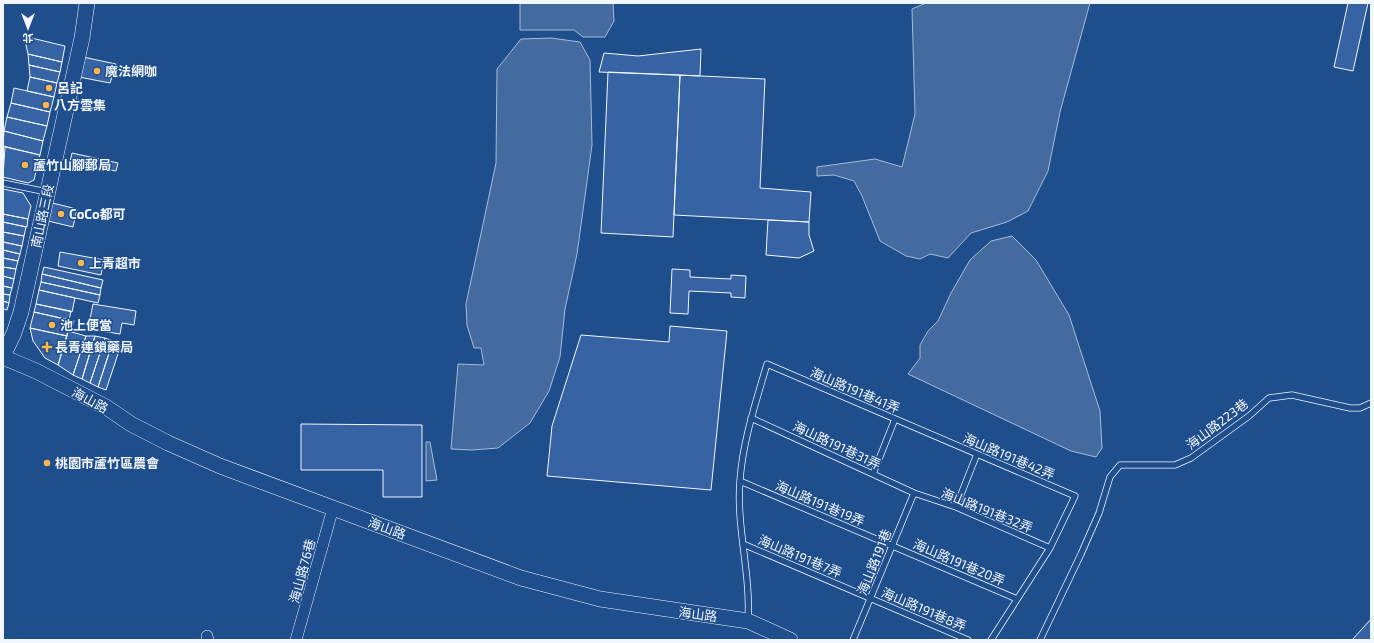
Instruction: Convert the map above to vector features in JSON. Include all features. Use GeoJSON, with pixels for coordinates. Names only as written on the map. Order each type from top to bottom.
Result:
{"type":"FeatureCollection","features":[{"type":"Feature","properties":{"kind":"main road","name":"南山路三段"},"geometry":{"type":"LineString","coordinates":[[3,356],[14,333],[21,312],[82,38],[86,3]]}},
{"type":"Feature","properties":{"kind":"main road","name":"海山路"},"geometry":{"type":"LineString","coordinates":[[3,356],[36,371],[106,407],[131,424],[168,443],[220,466],[521,578],[600,599],[748,621],[790,640]]}},
{"type":"Feature","properties":{"kind":"street","name":"海山路76巷"},"geometry":{"type":"LineString","coordinates":[[296,640],[333,508]]}},
{"type":"Feature","properties":{"kind":"lane"},"geometry":{"type":"LineString","coordinates":[[3,183],[47,192]]}},
{"type":"Feature","properties":{"kind":"lane","name":"海山路191巷41弄"},"geometry":{"type":"LineString","coordinates":[[751,418],[766,364],[935,436]]}},
{"type":"Feature","properties":{"kind":"lane","name":"海山路223巷"},"geometry":{"type":"LineString","coordinates":[[1040,640],[1099,513],[1110,477],[1120,465],[1175,465],[1191,458],[1249,416],[1269,398],[1292,395],[1350,408],[1360,408],[1371,403]]}},
{"type":"Feature","properties":{"kind":"lane"},"geometry":{"type":"LineString","coordinates":[[748,621],[749,604],[742,544],[740,481],[751,418]]}},
{"type":"Feature","properties":{"kind":"lane","name":"海山路191巷31弄"},"geometry":{"type":"LineString","coordinates":[[751,418],[914,493]]}},
{"type":"Feature","properties":{"kind":"lane"},"geometry":{"type":"LineString","coordinates":[[873,474],[895,419]]}},
{"type":"Feature","properties":{"kind":"lane","name":"海山路191巷42弄"},"geometry":{"type":"LineString","coordinates":[[935,436],[1074,496],[1050,548]]}},
{"type":"Feature","properties":{"kind":"lane"},"geometry":{"type":"LineString","coordinates":[[956,507],[977,454]]}},
{"type":"Feature","properties":{"kind":"lane","name":"海山路191巷19弄"},"geometry":{"type":"LineString","coordinates":[[740,481],[892,545]]}},
{"type":"Feature","properties":{"kind":"lane","name":"海山路191巷32弄"},"geometry":{"type":"LineString","coordinates":[[914,493],[956,507],[1050,548]]}},
{"type":"Feature","properties":{"kind":"lane","name":"海山路191巷"},"geometry":{"type":"LineString","coordinates":[[853,640],[914,493]]}},
{"type":"Feature","properties":{"kind":"lane","name":"海山路191巷7弄"},"geometry":{"type":"LineString","coordinates":[[742,544],[871,598]]}},
{"type":"Feature","properties":{"kind":"lane","name":"海山路191巷20弄"},"geometry":{"type":"LineString","coordinates":[[892,545],[1017,599]]}},
{"type":"Feature","properties":{"kind":"lane"},"geometry":{"type":"LineString","coordinates":[[992,640],[1050,548]]}},
{"type":"Feature","properties":{"kind":"lane","name":"海山路191巷8弄"},"geometry":{"type":"LineString","coordinates":[[871,598],[968,640]]}},
{"type":"Feature","properties":{"kind":"water"},"geometry":{"type":"Polygon","coordinates":[[[520,3],[613,3],[614,21],[605,37],[583,37],[574,30],[520,30],[520,3]]]}},
{"type":"Feature","properties":{"kind":"water"},"geometry":{"type":"Polygon","coordinates":[[[926,3],[1090,3],[1060,112],[1048,171],[1028,211],[1007,222],[971,233],[948,258],[930,254],[920,259],[906,256],[880,241],[862,196],[854,181],[834,175],[817,176],[817,167],[875,159],[902,167],[915,114],[912,9],[926,3]]]}},
{"type":"Feature","properties":{"kind":"water"},"geometry":{"type":"Polygon","coordinates":[[[551,38],[580,42],[590,60],[592,145],[577,254],[565,309],[560,357],[549,391],[530,423],[498,448],[472,450],[451,449],[458,364],[484,365],[481,348],[474,348],[467,325],[466,304],[496,163],[497,69],[521,39],[551,38]]]}},
{"type":"Feature","properties":{"kind":"water"},"geometry":{"type":"Polygon","coordinates":[[[1012,236],[1036,260],[1069,315],[1100,411],[1102,448],[1096,457],[1071,451],[908,374],[920,358],[920,345],[928,331],[938,321],[951,293],[970,260],[991,241],[1012,236]]]}},
{"type":"Feature","properties":{"kind":"water"},"geometry":{"type":"Polygon","coordinates":[[[426,442],[430,442],[437,480],[426,481],[426,442]]]}},
{"type":"Feature","properties":{"kind":"building"},"geometry":{"type":"Polygon","coordinates":[[[1348,3],[1368,3],[1353,71],[1334,67],[1348,3]]]}},
{"type":"Feature","properties":{"kind":"building"},"geometry":{"type":"Polygon","coordinates":[[[27,37],[65,46],[62,62],[28,54],[26,45],[27,37]]]}},
{"type":"Feature","properties":{"kind":"building"},"geometry":{"type":"Polygon","coordinates":[[[701,49],[700,76],[599,72],[604,53],[638,56],[701,49]]]}},
{"type":"Feature","properties":{"kind":"building"},"geometry":{"type":"Polygon","coordinates":[[[28,54],[62,62],[60,72],[29,65],[28,54]]]}},
{"type":"Feature","properties":{"kind":"building","name":"魔法網咖"},"geometry":{"type":"Polygon","coordinates":[[[83,57],[116,64],[110,83],[79,77],[83,57]]]}},
{"type":"Feature","properties":{"kind":"building"},"geometry":{"type":"Polygon","coordinates":[[[29,65],[60,72],[57,83],[30,77],[29,65]]]}},
{"type":"Feature","properties":{"kind":"building"},"geometry":{"type":"Polygon","coordinates":[[[608,72],[680,75],[673,237],[601,233],[608,72]]]}},
{"type":"Feature","properties":{"kind":"building"},"geometry":{"type":"Polygon","coordinates":[[[680,75],[765,79],[760,188],[811,192],[809,222],[674,215],[680,75]]]}},
{"type":"Feature","properties":{"kind":"building"},"geometry":{"type":"Polygon","coordinates":[[[30,77],[57,83],[54,97],[27,91],[30,77]]]}},
{"type":"Feature","properties":{"kind":"building"},"geometry":{"type":"Polygon","coordinates":[[[14,88],[54,97],[50,112],[11,103],[14,88]]]}},
{"type":"Feature","properties":{"kind":"building"},"geometry":{"type":"Polygon","coordinates":[[[11,103],[50,112],[47,126],[7,117],[11,103]]]}},
{"type":"Feature","properties":{"kind":"building"},"geometry":{"type":"Polygon","coordinates":[[[7,117],[47,126],[43,141],[4,131],[7,117]]]}},
{"type":"Feature","properties":{"kind":"building"},"geometry":{"type":"Polygon","coordinates":[[[4,131],[43,141],[40,155],[3,146],[4,131]]]}},
{"type":"Feature","properties":{"kind":"building"},"geometry":{"type":"Polygon","coordinates":[[[5,147],[40,155],[34,180],[28,183],[3,177],[5,147]]]}},
{"type":"Feature","properties":{"kind":"building"},"geometry":{"type":"Polygon","coordinates":[[[72,153],[118,163],[116,171],[70,162],[72,153]]]}},
{"type":"Feature","properties":{"kind":"building"},"geometry":{"type":"Polygon","coordinates":[[[3,189],[23,193],[31,206],[28,219],[3,214],[3,189]]]}},
{"type":"Feature","properties":{"kind":"building","name":"CoCo都可"},"geometry":{"type":"Polygon","coordinates":[[[48,202],[77,209],[73,227],[44,220],[48,202]]]}},
{"type":"Feature","properties":{"kind":"building"},"geometry":{"type":"Polygon","coordinates":[[[3,214],[28,219],[27,227],[3,222],[3,214]]]}},
{"type":"Feature","properties":{"kind":"building"},"geometry":{"type":"Polygon","coordinates":[[[768,220],[809,222],[809,235],[814,251],[799,258],[766,255],[768,220]]]}},
{"type":"Feature","properties":{"kind":"building"},"geometry":{"type":"Polygon","coordinates":[[[3,222],[26,227],[24,236],[3,232],[3,222]]]}},
{"type":"Feature","properties":{"kind":"building"},"geometry":{"type":"Polygon","coordinates":[[[3,232],[24,236],[22,246],[3,242],[3,232]]]}},
{"type":"Feature","properties":{"kind":"building"},"geometry":{"type":"Polygon","coordinates":[[[3,242],[22,246],[20,254],[3,250],[3,242]]]}},
{"type":"Feature","properties":{"kind":"building"},"geometry":{"type":"Polygon","coordinates":[[[3,250],[20,254],[18,261],[3,258],[3,250]]]}},
{"type":"Feature","properties":{"kind":"building","name":"上青超市"},"geometry":{"type":"Polygon","coordinates":[[[60,252],[104,260],[101,275],[58,266],[60,252]]]}},
{"type":"Feature","properties":{"kind":"building"},"geometry":{"type":"Polygon","coordinates":[[[3,258],[18,261],[16,269],[3,267],[3,258]]]}},
{"type":"Feature","properties":{"kind":"building"},"geometry":{"type":"Polygon","coordinates":[[[3,267],[16,269],[14,279],[3,276],[3,267]]]}},
{"type":"Feature","properties":{"kind":"building"},"geometry":{"type":"Polygon","coordinates":[[[44,267],[103,280],[101,288],[42,274],[44,267]]]}},
{"type":"Feature","properties":{"kind":"building"},"geometry":{"type":"Polygon","coordinates":[[[672,269],[690,270],[690,277],[731,279],[731,275],[746,276],[745,298],[731,297],[731,293],[689,291],[688,314],[670,313],[672,269]]]}},
{"type":"Feature","properties":{"kind":"building"},"geometry":{"type":"Polygon","coordinates":[[[42,274],[101,288],[100,295],[41,282],[42,274]]]}},
{"type":"Feature","properties":{"kind":"building"},"geometry":{"type":"Polygon","coordinates":[[[3,276],[14,279],[12,288],[3,286],[3,276]]]}},
{"type":"Feature","properties":{"kind":"building"},"geometry":{"type":"Polygon","coordinates":[[[41,282],[100,295],[98,303],[39,290],[41,282]]]}},
{"type":"Feature","properties":{"kind":"building"},"geometry":{"type":"Polygon","coordinates":[[[3,286],[12,288],[10,295],[3,294],[3,286]]]}},
{"type":"Feature","properties":{"kind":"building"},"geometry":{"type":"Polygon","coordinates":[[[39,290],[75,298],[72,312],[36,304],[39,290]]]}},
{"type":"Feature","properties":{"kind":"building"},"geometry":{"type":"Polygon","coordinates":[[[3,294],[10,295],[9,303],[3,301],[3,294]]]}},
{"type":"Feature","properties":{"kind":"building"},"geometry":{"type":"Polygon","coordinates":[[[3,301],[9,303],[7,310],[3,309],[3,301]]]}},
{"type":"Feature","properties":{"kind":"building"},"geometry":{"type":"Polygon","coordinates":[[[36,304],[71,311],[69,320],[34,312],[36,304]]]}},
{"type":"Feature","properties":{"kind":"building"},"geometry":{"type":"Polygon","coordinates":[[[93,304],[136,311],[134,325],[122,323],[120,334],[88,329],[93,304]]]}},
{"type":"Feature","properties":{"kind":"building","name":"池上便當"},"geometry":{"type":"Polygon","coordinates":[[[34,312],[74,321],[71,332],[68,331],[67,336],[30,328],[34,312]]]}},
{"type":"Feature","properties":{"kind":"building"},"geometry":{"type":"Polygon","coordinates":[[[670,326],[727,331],[711,490],[547,476],[552,426],[581,335],[669,342],[670,326]]]}},
{"type":"Feature","properties":{"kind":"building"},"geometry":{"type":"Polygon","coordinates":[[[30,328],[67,336],[58,365],[45,358],[33,341],[30,328]]]}},
{"type":"Feature","properties":{"kind":"building"},"geometry":{"type":"Polygon","coordinates":[[[68,331],[86,336],[73,375],[58,365],[68,331]]]}},
{"type":"Feature","properties":{"kind":"building"},"geometry":{"type":"Polygon","coordinates":[[[86,336],[95,336],[82,379],[73,375],[86,336]]]}},
{"type":"Feature","properties":{"kind":"building"},"geometry":{"type":"Polygon","coordinates":[[[95,336],[105,338],[90,383],[82,379],[95,336]]]}},
{"type":"Feature","properties":{"kind":"building"},"geometry":{"type":"Polygon","coordinates":[[[105,338],[113,341],[98,387],[90,383],[105,338]]]}},
{"type":"Feature","properties":{"kind":"building"},"geometry":{"type":"Polygon","coordinates":[[[113,341],[121,345],[106,390],[98,387],[113,341]]]}},
{"type":"Feature","properties":{"kind":"building"},"geometry":{"type":"Polygon","coordinates":[[[301,424],[422,425],[422,497],[383,497],[383,470],[301,470],[301,424]]]}},
{"type":"Feature","properties":{"kind":"building"},"geometry":{"type":"Polygon","coordinates":[[[1371,619],[1371,640],[1352,640],[1371,619]]]}},
{"type":"Feature","properties":{"kind":"place","name":"魔法網咖"},"geometry":{"type":"Point","coordinates":[97,71]}},
{"type":"Feature","properties":{"kind":"place","name":"呂記"},"geometry":{"type":"Point","coordinates":[49,88]}},
{"type":"Feature","properties":{"kind":"place","name":"八方雲集"},"geometry":{"type":"Point","coordinates":[46,105]}},
{"type":"Feature","properties":{"kind":"place","name":"蘆竹山腳郵局"},"geometry":{"type":"Point","coordinates":[25,165]}},
{"type":"Feature","properties":{"kind":"place","name":"CoCo都可"},"geometry":{"type":"Point","coordinates":[61,214]}},
{"type":"Feature","properties":{"kind":"place","name":"上青超市"},"geometry":{"type":"Point","coordinates":[81,263]}},
{"type":"Feature","properties":{"kind":"place","name":"池上便當"},"geometry":{"type":"Point","coordinates":[52,325]}},
{"type":"Feature","properties":{"kind":"place","name":"長青連鎖藥局"},"geometry":{"type":"Point","coordinates":[47,347]}},
{"type":"Feature","properties":{"kind":"place","name":"桃園市蘆竹區農會"},"geometry":{"type":"Point","coordinates":[47,463]}}]}
